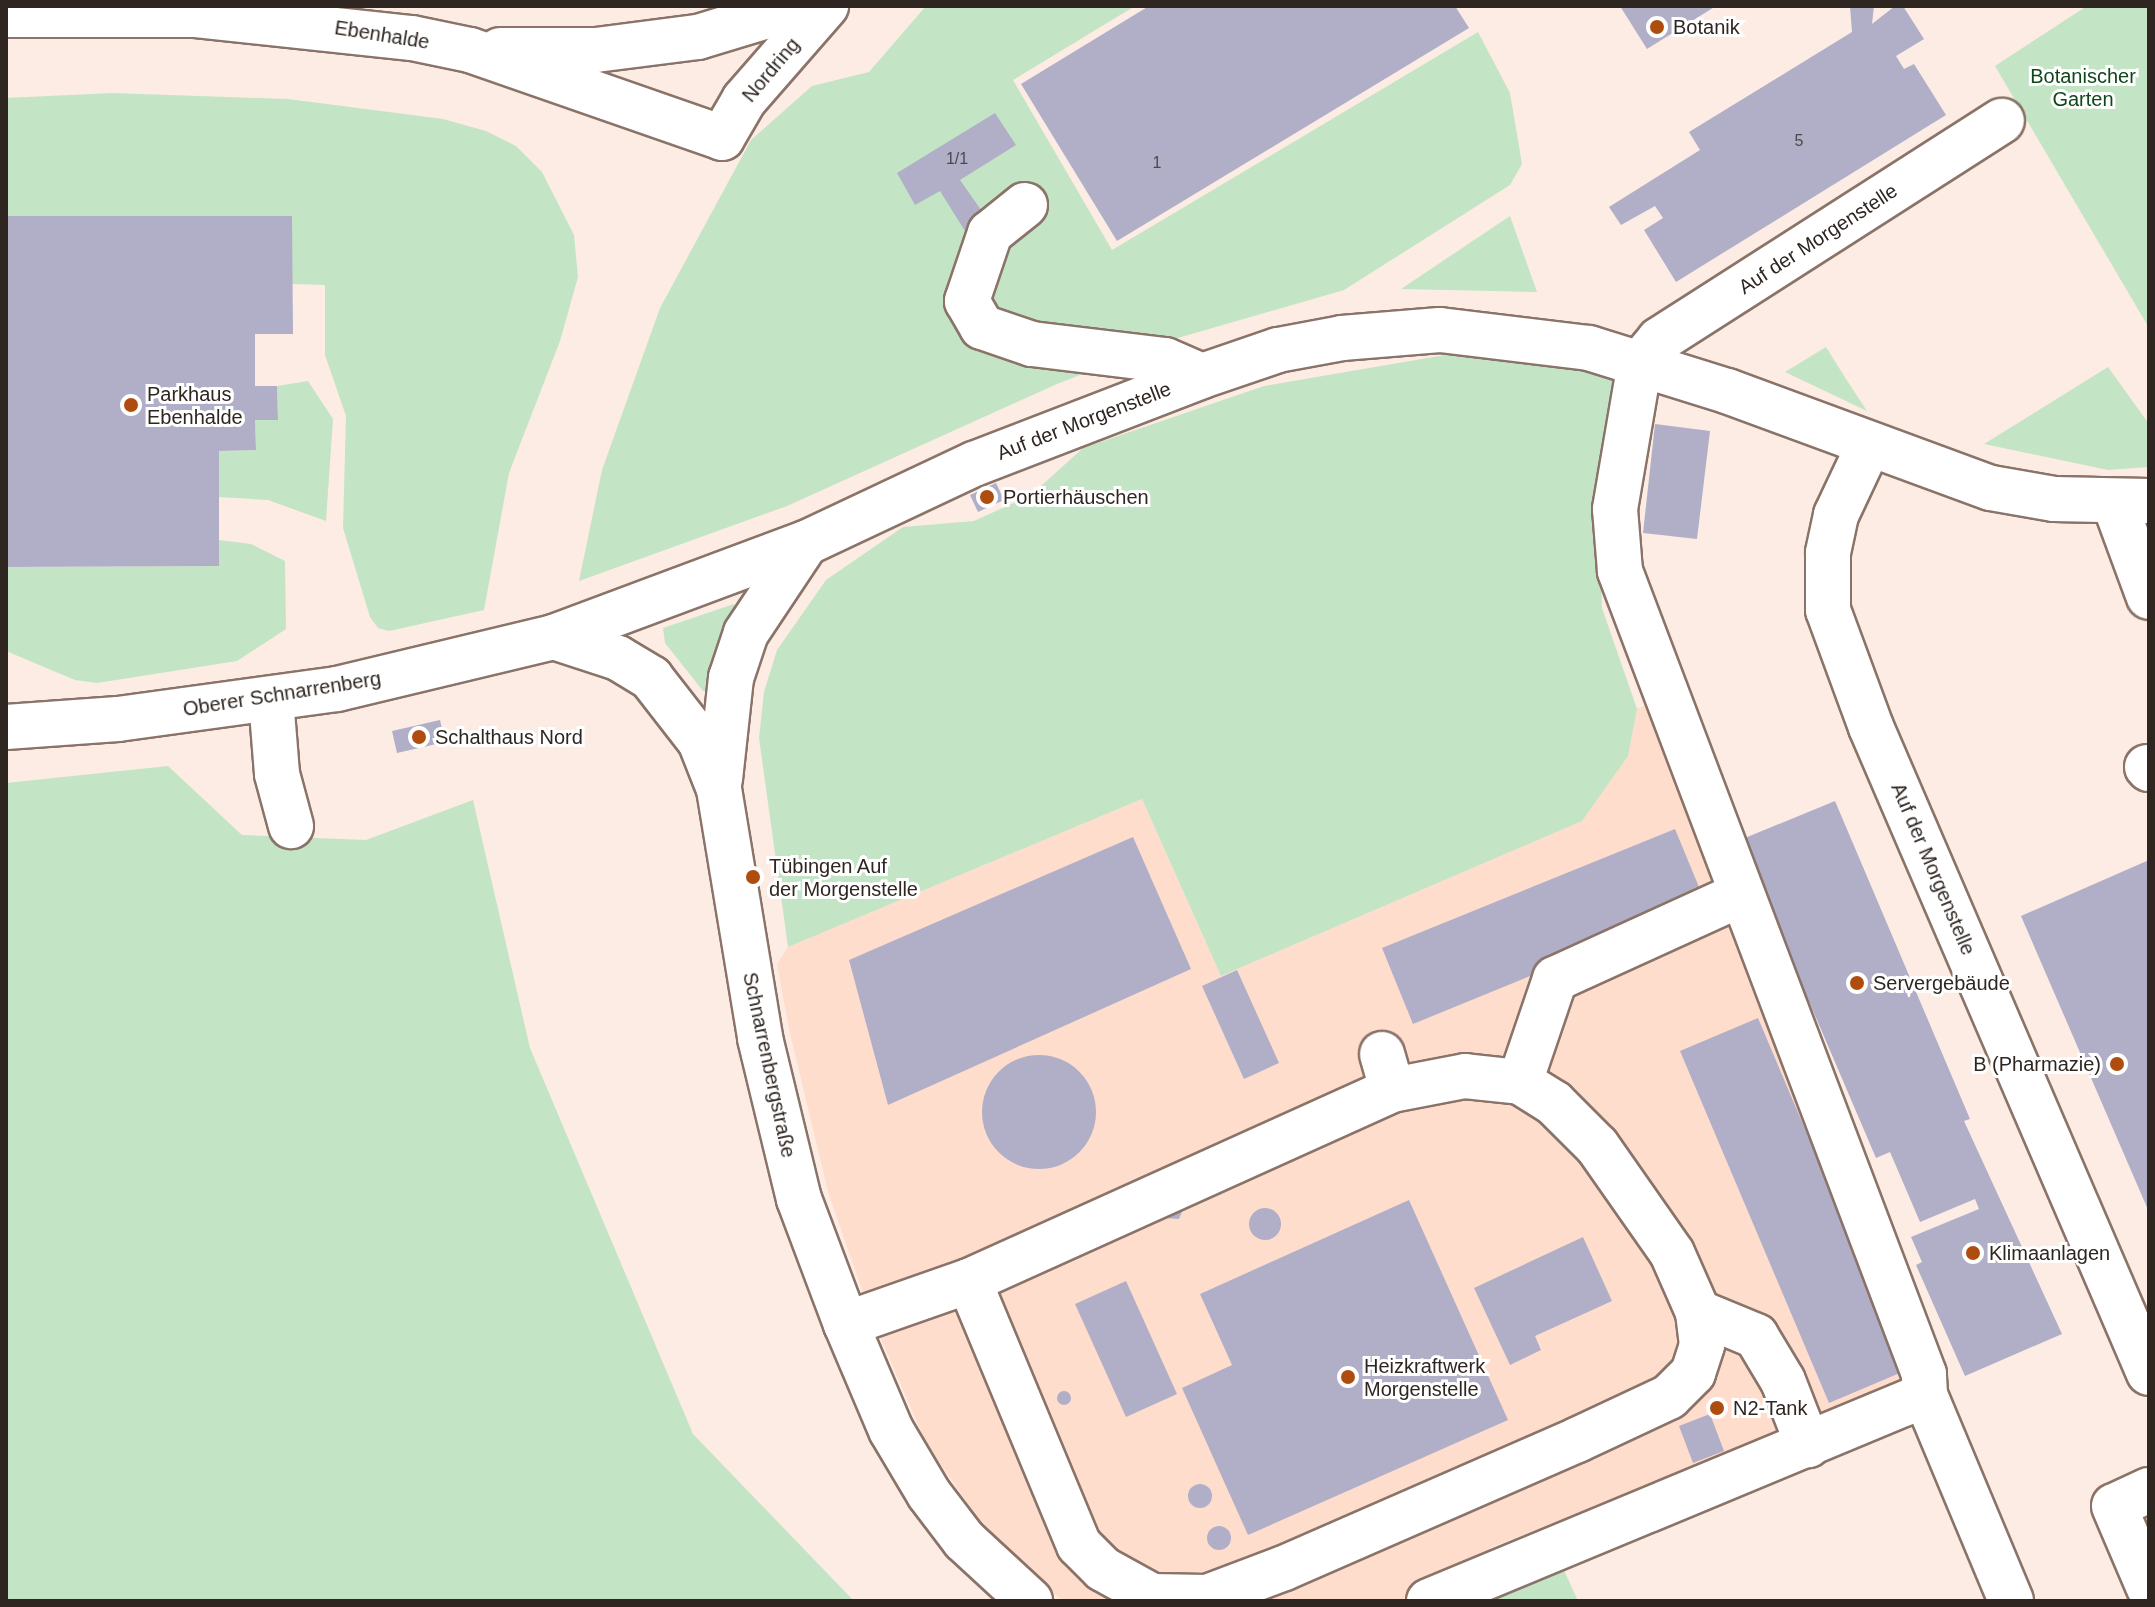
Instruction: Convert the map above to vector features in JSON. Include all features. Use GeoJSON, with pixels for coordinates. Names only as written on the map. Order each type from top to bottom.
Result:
{"type":"FeatureCollection","features":[{"type":"Feature","properties":{"kind":"street","name":"Ebenhalde"},"geometry":{"type":"LineString","coordinates":[[6,15],[279,20],[470,50],[596,50],[698,37],[800,6]]}},
{"type":"Feature","properties":{"kind":"street","name":"Nordring"},"geometry":{"type":"LineString","coordinates":[[722,138],[744,100],[826,6]]}},
{"type":"Feature","properties":{"kind":"street","name":"Ebenhalde"},"geometry":{"type":"LineString","coordinates":[[470,50],[722,138]]}},
{"type":"Feature","properties":{"kind":"street","name":"Auf der Morgenstelle"},"geometry":{"type":"LineString","coordinates":[[1640,363],[1659,340],[2002,121]]}},
{"type":"Feature","properties":{"kind":"street"},"geometry":{"type":"LineString","coordinates":[[1025,205],[990,233],[967,301],[982,327],[1032,344],[1165,360],[1202,376]]}},
{"type":"Feature","properties":{"kind":"street","name":"Auf der Morgenstelle"},"geometry":{"type":"LineString","coordinates":[[554,637],[806,543],[974,464],[1202,376],[1278,350],[1330,340],[1440,330],[1544,341],[1640,363],[1868,447],[1991,488],[2131,501]]}},
{"type":"Feature","properties":{"kind":"street"},"geometry":{"type":"LineString","coordinates":[[1640,363],[1615,509],[1615,552],[1739,895],[1924,1374],[1925,1395],[2011,1601]]}},
{"type":"Feature","properties":{"kind":"street","name":"Auf der Morgenstelle"},"geometry":{"type":"LineString","coordinates":[[1868,447],[1836,515],[1828,553],[1828,610],[1871,727],[2149,1373]]}},
{"type":"Feature","properties":{"kind":"street"},"geometry":{"type":"LineString","coordinates":[[2131,501],[2149,597]]}},
{"type":"Feature","properties":{"kind":"street"},"geometry":{"type":"LineString","coordinates":[[719,789],[729,692],[746,633],[806,543]]}},
{"type":"Feature","properties":{"kind":"street","name":"Oberer Schnarrenberg"},"geometry":{"type":"LineString","coordinates":[[6,727],[118,719],[337,689],[554,637]]}},
{"type":"Feature","properties":{"kind":"street","name":"Schnarrenbergstraße"},"geometry":{"type":"LineString","coordinates":[[554,637],[618,658],[651,678],[700,741],[719,789],[764,1052],[799,1199],[846,1324],[891,1430],[964,1540],[1030,1601]]}},
{"type":"Feature","properties":{"kind":"street"},"geometry":{"type":"LineString","coordinates":[[271,699],[277,774],[291,826]]}},
{"type":"Feature","properties":{"kind":"street"},"geometry":{"type":"LineString","coordinates":[[1520,1082],[1555,979],[1739,895]]}},
{"type":"Feature","properties":{"kind":"street"},"geometry":{"type":"LineString","coordinates":[[846,1324],[969,1281],[1387,1072],[1520,1082],[1554,1103],[1597,1146],[1672,1253],[1698,1312],[1702,1345],[1693,1373],[1669,1397],[1284,1568],[1207,1597],[1152,1596],[1103,1569],[1079,1545],[969,1281]]}},
{"type":"Feature","properties":{"kind":"street"},"geometry":{"type":"LineString","coordinates":[[1698,1312],[1756,1336],[1783,1381],[1808,1445]]}},
{"type":"Feature","properties":{"kind":"street"},"geometry":{"type":"LineString","coordinates":[[1429,1601],[1925,1395]]}},
{"type":"Feature","properties":{"kind":"street"},"geometry":{"type":"LineString","coordinates":[[2149,1490],[2114,1506],[2149,1588]]}},
{"type":"Feature","properties":{"kind":"street","name":"Schnarrenbergstraße"},"geometry":{"type":"LineString","coordinates":[[964,1540],[984,1601]]}},
{"type":"Feature","properties":{"kind":"shaded area"},"geometry":{"type":"Polygon","coordinates":[[[1653,702],[1924,1374],[1490,1548],[1500,1572],[1429,1601],[1062,1601],[980,1521],[926,1443],[871,1316],[828,1192],[789,1029],[777,964],[788,947],[1142,799],[1221,976],[1582,821],[1627,756],[1637,709],[1653,702]]]}},
{"type":"Feature","properties":{"kind":"green space"},"geometry":{"type":"Polygon","coordinates":[[[926,6],[1135,6],[1013,80],[1112,250],[1478,32],[1510,93],[1522,164],[1510,185],[1344,290],[1164,342],[1057,384],[787,506],[579,581],[602,470],[660,308],[751,140],[812,86],[869,72],[926,6]]]}},
{"type":"Feature","properties":{"kind":"green space","name":"Botanischer Garten"},"geometry":{"type":"Polygon","coordinates":[[[2087,6],[2149,6],[2149,328],[1995,66],[2087,6]]]}},
{"type":"Feature","properties":{"kind":"green space"},"geometry":{"type":"Polygon","coordinates":[[[112,93],[288,99],[443,119],[486,131],[516,146],[542,172],[574,235],[578,277],[560,341],[509,473],[484,610],[389,631],[378,628],[370,617],[343,528],[346,416],[325,355],[325,285],[292,284],[292,216],[6,216],[6,98],[112,93]]]}},
{"type":"Feature","properties":{"kind":"green space"},"geometry":{"type":"Polygon","coordinates":[[[1510,216],[1537,292],[1401,289],[1510,216]]]}},
{"type":"Feature","properties":{"kind":"green space"},"geometry":{"type":"Polygon","coordinates":[[[1826,347],[1846,379],[1867,411],[1785,372],[1826,347]]]}},
{"type":"Feature","properties":{"kind":"green space"},"geometry":{"type":"Polygon","coordinates":[[[1480,349],[1624,372],[1600,538],[1602,608],[1637,709],[1628,756],[1582,821],[1221,976],[1142,799],[788,947],[759,738],[764,692],[777,650],[826,580],[903,527],[974,521],[1031,495],[1083,448],[1264,386],[1480,349]]]}},
{"type":"Feature","properties":{"kind":"green space"},"geometry":{"type":"Polygon","coordinates":[[[2108,367],[2149,424],[2149,467],[2108,470],[1984,444],[2108,367]]]}},
{"type":"Feature","properties":{"kind":"green space"},"geometry":{"type":"Polygon","coordinates":[[[308,381],[333,419],[326,521],[268,500],[219,497],[219,451],[256,450],[255,420],[278,420],[277,386],[308,381]]]}},
{"type":"Feature","properties":{"kind":"green space"},"geometry":{"type":"Polygon","coordinates":[[[219,540],[251,544],[285,561],[286,629],[237,661],[97,683],[75,680],[6,651],[6,567],[218,566],[219,540]]]}},
{"type":"Feature","properties":{"kind":"green space"},"geometry":{"type":"Polygon","coordinates":[[[734,604],[737,616],[713,690],[703,691],[665,643],[663,628],[734,604]]]}},
{"type":"Feature","properties":{"kind":"green space"},"geometry":{"type":"Polygon","coordinates":[[[168,766],[242,835],[366,840],[473,800],[530,1048],[693,1434],[854,1601],[6,1601],[6,783],[168,766]]]}},
{"type":"Feature","properties":{"kind":"green space"},"geometry":{"type":"Polygon","coordinates":[[[1562,1566],[1578,1601],[1482,1601],[1562,1566]]]}},
{"type":"Feature","properties":{"kind":"building"},"geometry":{"type":"Polygon","coordinates":[[[1149,6],[1455,6],[1469,28],[1117,241],[1021,84],[1149,6]]]}},
{"type":"Feature","properties":{"kind":"building","name":"Botanik"},"geometry":{"type":"Polygon","coordinates":[[[1620,6],[1716,6],[1647,49],[1620,6]]]}},
{"type":"Feature","properties":{"kind":"building"},"geometry":{"type":"Polygon","coordinates":[[[1850,6],[1874,6],[1872,24],[1895,6],[1903,6],[1924,39],[1896,56],[1904,69],[1914,64],[1946,115],[1676,282],[1644,230],[1663,218],[1655,206],[1621,225],[1609,207],[1700,150],[1689,132],[1852,32],[1850,6]]]}},
{"type":"Feature","properties":{"kind":"building"},"geometry":{"type":"Polygon","coordinates":[[[995,113],[1016,145],[960,180],[986,217],[965,231],[940,191],[915,205],[897,173],[995,113]]]}},
{"type":"Feature","properties":{"kind":"building","name":"Parkhaus Ebenhalde"},"geometry":{"type":"Polygon","coordinates":[[[6,216],[292,216],[293,334],[255,334],[255,386],[277,386],[278,420],[255,420],[256,450],[219,451],[219,566],[6,567],[6,216]]]}},
{"type":"Feature","properties":{"kind":"building"},"geometry":{"type":"Polygon","coordinates":[[[1655,424],[1710,431],[1697,539],[1643,533],[1655,424]]]}},
{"type":"Feature","properties":{"kind":"building","name":"Portierhäuschen"},"geometry":{"type":"Polygon","coordinates":[[[996,483],[1004,500],[978,512],[970,495],[996,483]]]}},
{"type":"Feature","properties":{"kind":"building","name":"Schalthaus Nord"},"geometry":{"type":"Polygon","coordinates":[[[440,720],[445,742],[397,753],[392,731],[440,720]]]}},
{"type":"Feature","properties":{"kind":"building","name":"Servergebäude"},"geometry":{"type":"Polygon","coordinates":[[[1835,801],[1970,1119],[1964,1121],[2062,1334],[1965,1376],[1916,1265],[1922,1262],[1911,1237],[1979,1209],[1975,1199],[1920,1222],[1890,1152],[1876,1158],[1740,840],[1835,801]]]}},
{"type":"Feature","properties":{"kind":"building"},"geometry":{"type":"Polygon","coordinates":[[[1675,829],[1706,904],[1413,1024],[1382,948],[1675,829]]]}},
{"type":"Feature","properties":{"kind":"building"},"geometry":{"type":"Polygon","coordinates":[[[1133,837],[1191,969],[888,1105],[849,960],[1133,837]]]}},
{"type":"Feature","properties":{"kind":"building","name":"B (Pharmazie)"},"geometry":{"type":"Polygon","coordinates":[[[2149,860],[2149,1212],[2021,916],[2149,860]]]}},
{"type":"Feature","properties":{"kind":"building"},"geometry":{"type":"Polygon","coordinates":[[[1237,970],[1279,1063],[1244,1079],[1202,986],[1237,970]]]}},
{"type":"Feature","properties":{"kind":"building"},"geometry":{"type":"Polygon","coordinates":[[[1758,1018],[1907,1370],[1829,1403],[1680,1051],[1758,1018]]]}},
{"type":"Feature","properties":{"kind":"building"},"geometry":{"type":"Polygon","coordinates":[[[1039,1055],[1061,1060],[1079,1072],[1091,1090],[1096,1112],[1091,1134],[1079,1152],[1061,1164],[1039,1169],[1017,1164],[999,1152],[987,1134],[982,1112],[987,1090],[999,1072],[1017,1060],[1039,1055]]]}},
{"type":"Feature","properties":{"kind":"building","name":"Heizkraftwerk Morgenstelle"},"geometry":{"type":"Polygon","coordinates":[[[1409,1200],[1508,1420],[1248,1535],[1182,1388],[1232,1365],[1200,1294],[1409,1200]]]}},
{"type":"Feature","properties":{"kind":"building"},"geometry":{"type":"Polygon","coordinates":[[[1185,1204],[1179,1219],[1163,1218],[1185,1204]]]}},
{"type":"Feature","properties":{"kind":"building"},"geometry":{"type":"Polygon","coordinates":[[[1265,1208],[1276,1213],[1281,1224],[1276,1235],[1265,1240],[1254,1235],[1249,1224],[1254,1213],[1265,1208]]]}},
{"type":"Feature","properties":{"kind":"building"},"geometry":{"type":"Polygon","coordinates":[[[1583,1237],[1612,1301],[1535,1336],[1541,1350],[1510,1365],[1474,1288],[1583,1237]]]}},
{"type":"Feature","properties":{"kind":"building"},"geometry":{"type":"Polygon","coordinates":[[[1126,1281],[1177,1394],[1126,1417],[1075,1304],[1126,1281]]]}},
{"type":"Feature","properties":{"kind":"building"},"geometry":{"type":"Polygon","coordinates":[[[1064,1391],[1071,1398],[1064,1405],[1057,1398],[1064,1391]]]}},
{"type":"Feature","properties":{"kind":"building","name":"N2-Tank"},"geometry":{"type":"Polygon","coordinates":[[[1717,1398],[1726,1407],[1717,1416],[1708,1407],[1717,1398]]]}},
{"type":"Feature","properties":{"kind":"building"},"geometry":{"type":"Polygon","coordinates":[[[1710,1414],[1724,1451],[1693,1463],[1679,1426],[1710,1414]]]}},
{"type":"Feature","properties":{"kind":"building"},"geometry":{"type":"Polygon","coordinates":[[[1200,1484],[1209,1487],[1212,1496],[1209,1505],[1200,1508],[1191,1505],[1188,1496],[1191,1487],[1200,1484]]]}},
{"type":"Feature","properties":{"kind":"building"},"geometry":{"type":"Polygon","coordinates":[[[1219,1526],[1228,1529],[1231,1538],[1228,1547],[1219,1550],[1210,1547],[1207,1538],[1210,1529],[1219,1526]]]}},
{"type":"Feature","properties":{"kind":"place","name":"Botanik"},"geometry":{"type":"Point","coordinates":[1657,27]}},
{"type":"Feature","properties":{"kind":"place","name":"Parkhaus Ebenhalde"},"geometry":{"type":"Point","coordinates":[131,405]}},
{"type":"Feature","properties":{"kind":"place","name":"Portierhäuschen"},"geometry":{"type":"Point","coordinates":[987,497]}},
{"type":"Feature","properties":{"kind":"place","name":"Schalthaus Nord"},"geometry":{"type":"Point","coordinates":[419,737]}},
{"type":"Feature","properties":{"kind":"place","name":"Tübingen Auf der Morgenstelle"},"geometry":{"type":"Point","coordinates":[753,877]}},
{"type":"Feature","properties":{"kind":"place","name":"Servergebäude"},"geometry":{"type":"Point","coordinates":[1857,983]}},
{"type":"Feature","properties":{"kind":"place","name":"B (Pharmazie)"},"geometry":{"type":"Point","coordinates":[2117,1064]}},
{"type":"Feature","properties":{"kind":"place","name":"Klimaanlagen"},"geometry":{"type":"Point","coordinates":[1973,1253]}},
{"type":"Feature","properties":{"kind":"place","name":"Heizkraftwerk Morgenstelle"},"geometry":{"type":"Point","coordinates":[1348,1377]}},
{"type":"Feature","properties":{"kind":"place","name":"N2-Tank"},"geometry":{"type":"Point","coordinates":[1717,1408]}}]}
